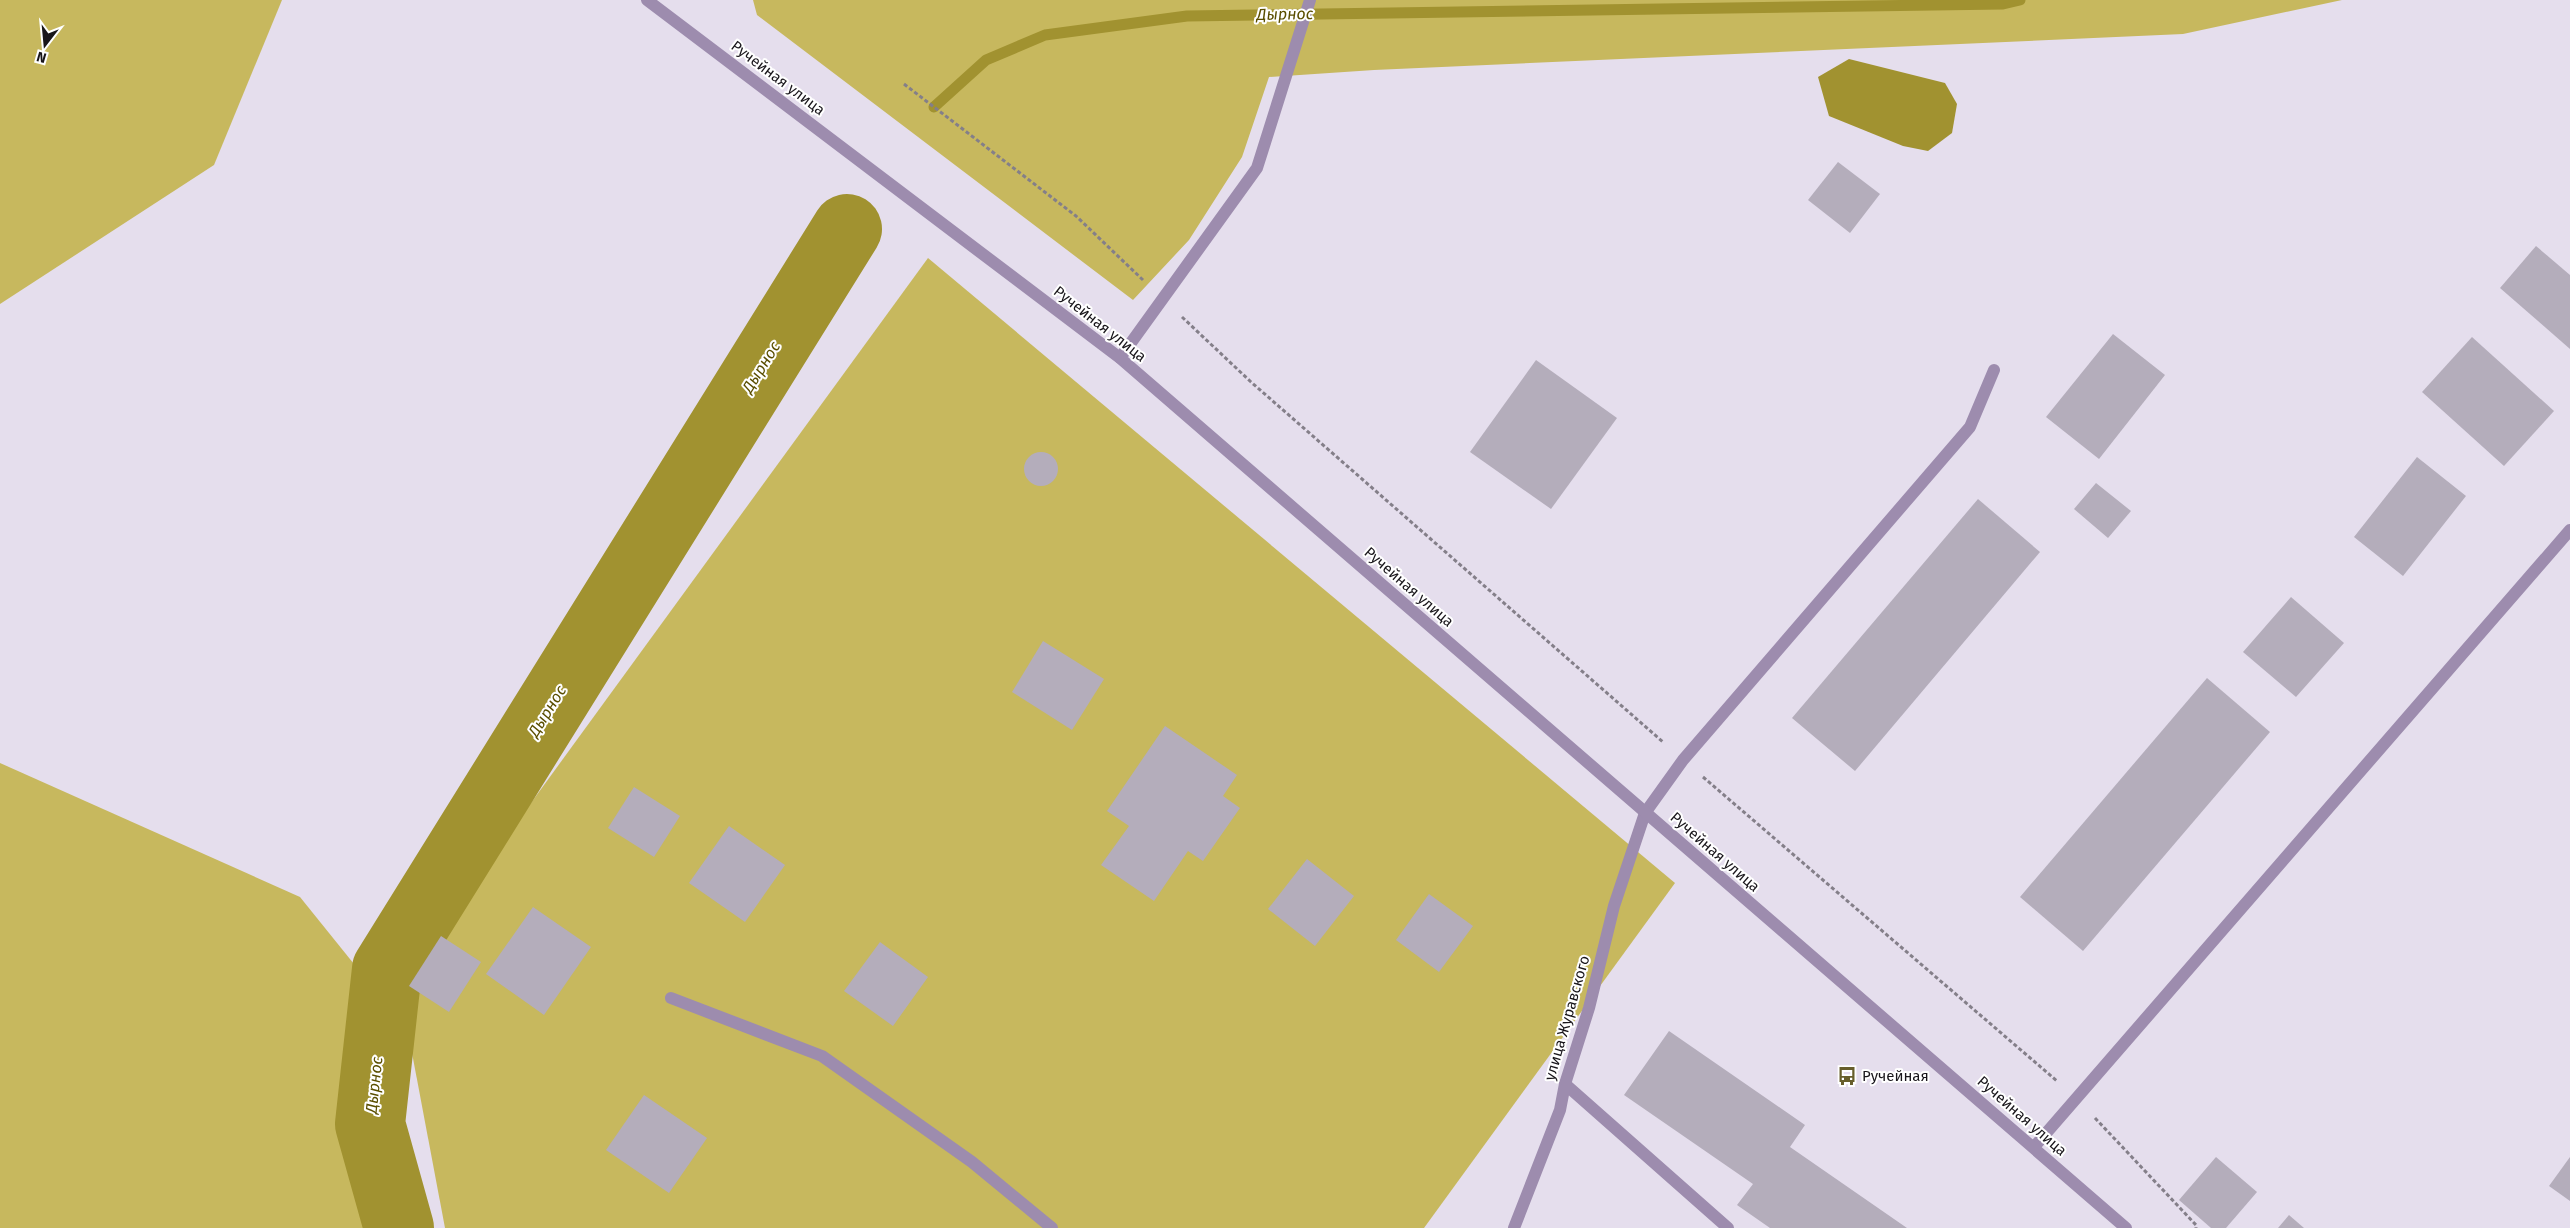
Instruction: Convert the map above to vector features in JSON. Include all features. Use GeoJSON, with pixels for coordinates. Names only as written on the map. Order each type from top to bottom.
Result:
{"type":"FeatureCollection","features":[{"type":"Feature","properties":{"kind":"street","name":"Ручейная улица"},"geometry":{"type":"LineString","coordinates":[[647,0],[1120,358],[2126,1228]]}},
{"type":"Feature","properties":{"kind":"street"},"geometry":{"type":"LineString","coordinates":[[1120,358],[1164,300],[1257,168],[1310,0]]}},
{"type":"Feature","properties":{"kind":"street","name":"улица Журавского"},"geometry":{"type":"LineString","coordinates":[[1514,1228],[1560,1110],[1565,1084],[1589,1008],[1614,906],[1644,813],[1683,760],[1970,427],[1994,370]]}},
{"type":"Feature","properties":{"kind":"street"},"geometry":{"type":"LineString","coordinates":[[2034,1147],[2570,530]]}},
{"type":"Feature","properties":{"kind":"street"},"geometry":{"type":"LineString","coordinates":[[671,998],[822,1056],[972,1162],[1052,1228]]}},
{"type":"Feature","properties":{"kind":"street"},"geometry":{"type":"LineString","coordinates":[[1565,1084],[1728,1228]]}},
{"type":"Feature","properties":{"kind":"path"},"geometry":{"type":"LineString","coordinates":[[904,84],[1076,216],[1251,382],[1683,760],[2077,1099],[2189,1218],[2196,1228]]}},
{"type":"Feature","properties":{"kind":"shaded area"},"geometry":{"type":"Polygon","coordinates":[[[0,0],[282,0],[214,165],[0,304],[0,0]]]}},
{"type":"Feature","properties":{"kind":"shaded area"},"geometry":{"type":"Polygon","coordinates":[[[753,0],[2342,0],[2183,34],[1374,70],[1269,77],[1242,157],[1189,240],[1133,300],[757,15],[753,0]]]}},
{"type":"Feature","properties":{"kind":"shaded area"},"geometry":{"type":"Polygon","coordinates":[[[1849,59],[1945,83],[1957,104],[1952,133],[1928,151],[1903,146],[1829,116],[1818,77],[1849,59]]]}},
{"type":"Feature","properties":{"kind":"shaded area"},"geometry":{"type":"Polygon","coordinates":[[[928,258],[1675,883],[1424,1228],[445,1228],[399,984],[928,258]]]}},
{"type":"Feature","properties":{"kind":"shaded area"},"geometry":{"type":"Polygon","coordinates":[[[0,763],[300,897],[387,1005],[413,1228],[0,1228],[0,763]]]}},
{"type":"Feature","properties":{"kind":"building"},"geometry":{"type":"Polygon","coordinates":[[[1838,162],[1880,194],[1850,233],[1808,200],[1838,162]]]}},
{"type":"Feature","properties":{"kind":"building"},"geometry":{"type":"Polygon","coordinates":[[[2536,246],[2570,275],[2570,349],[2500,288],[2536,246]]]}},
{"type":"Feature","properties":{"kind":"building"},"geometry":{"type":"Polygon","coordinates":[[[2113,334],[2165,375],[2099,459],[2046,417],[2113,334]]]}},
{"type":"Feature","properties":{"kind":"building"},"geometry":{"type":"Polygon","coordinates":[[[2472,337],[2554,411],[2504,466],[2422,392],[2472,337]]]}},
{"type":"Feature","properties":{"kind":"building"},"geometry":{"type":"Polygon","coordinates":[[[1536,360],[1617,418],[1551,509],[1470,452],[1536,360]]]}},
{"type":"Feature","properties":{"kind":"building"},"geometry":{"type":"Polygon","coordinates":[[[1041,452],[1048,453],[1053,457],[1057,462],[1057,476],[1053,481],[1048,485],[1041,486],[1034,485],[1029,481],[1025,476],[1024,469],[1025,462],[1029,457],[1034,453],[1041,452]]]}},
{"type":"Feature","properties":{"kind":"building"},"geometry":{"type":"Polygon","coordinates":[[[2417,457],[2466,496],[2403,576],[2354,537],[2417,457]]]}},
{"type":"Feature","properties":{"kind":"building"},"geometry":{"type":"Polygon","coordinates":[[[2096,483],[2131,511],[2108,538],[2074,509],[2096,483]]]}},
{"type":"Feature","properties":{"kind":"building"},"geometry":{"type":"Polygon","coordinates":[[[1978,499],[2040,552],[1855,771],[1792,718],[1978,499]]]}},
{"type":"Feature","properties":{"kind":"building"},"geometry":{"type":"Polygon","coordinates":[[[2291,597],[2344,643],[2296,697],[2243,652],[2291,597]]]}},
{"type":"Feature","properties":{"kind":"building"},"geometry":{"type":"Polygon","coordinates":[[[1043,641],[1104,679],[1072,730],[1012,692],[1043,641]]]}},
{"type":"Feature","properties":{"kind":"building"},"geometry":{"type":"Polygon","coordinates":[[[2207,678],[2270,732],[2083,951],[2020,897],[2207,678]]]}},
{"type":"Feature","properties":{"kind":"building"},"geometry":{"type":"Polygon","coordinates":[[[1165,726],[1237,775],[1223,796],[1240,808],[1203,861],[1188,851],[1154,901],[1101,865],[1129,826],[1107,811],[1165,726]]]}},
{"type":"Feature","properties":{"kind":"building"},"geometry":{"type":"Polygon","coordinates":[[[634,787],[680,816],[654,857],[608,828],[634,787]]]}},
{"type":"Feature","properties":{"kind":"building"},"geometry":{"type":"Polygon","coordinates":[[[729,826],[785,865],[745,922],[689,883],[729,826]]]}},
{"type":"Feature","properties":{"kind":"building"},"geometry":{"type":"Polygon","coordinates":[[[1307,859],[1354,896],[1315,946],[1268,909],[1307,859]]]}},
{"type":"Feature","properties":{"kind":"building"},"geometry":{"type":"Polygon","coordinates":[[[1429,894],[1473,926],[1439,972],[1396,940],[1429,894]]]}},
{"type":"Feature","properties":{"kind":"building"},"geometry":{"type":"Polygon","coordinates":[[[533,907],[591,947],[544,1015],[486,974],[533,907]]]}},
{"type":"Feature","properties":{"kind":"building"},"geometry":{"type":"Polygon","coordinates":[[[441,936],[481,962],[449,1012],[409,986],[441,936]]]}},
{"type":"Feature","properties":{"kind":"building"},"geometry":{"type":"Polygon","coordinates":[[[880,942],[928,977],[893,1026],[844,991],[880,942]]]}},
{"type":"Feature","properties":{"kind":"building"},"geometry":{"type":"Polygon","coordinates":[[[1669,1031],[1805,1125],[1790,1147],[1907,1228],[1770,1228],[1737,1205],[1753,1184],[1624,1095],[1669,1031]]]}},
{"type":"Feature","properties":{"kind":"building"},"geometry":{"type":"Polygon","coordinates":[[[644,1095],[707,1138],[669,1193],[606,1150],[644,1095]]]}},
{"type":"Feature","properties":{"kind":"building"},"geometry":{"type":"Polygon","coordinates":[[[2216,1157],[2257,1192],[2226,1228],[2211,1228],[2179,1200],[2216,1157]]]}},
{"type":"Feature","properties":{"kind":"building"},"geometry":{"type":"Polygon","coordinates":[[[2570,1157],[2570,1201],[2549,1186],[2570,1157]]]}},
{"type":"Feature","properties":{"kind":"building"},"geometry":{"type":"Polygon","coordinates":[[[2289,1215],[2304,1228],[2278,1228],[2289,1215]]]}},
{"type":"Feature","properties":{"kind":"waterway","name":"Дырнос"},"geometry":{"type":"LineString","coordinates":[[934,107],[986,60],[1045,35],[1187,16],[2003,4],[2020,0]]}},
{"type":"Feature","properties":{"kind":"waterway","name":"Дырнос"},"geometry":{"type":"LineString","coordinates":[[399,1228],[370,1124],[387,969],[847,229]]}},
{"type":"Feature","properties":{"kind":"place","name":"Ручейная"},"geometry":{"type":"Point","coordinates":[1847,1076]}}]}
